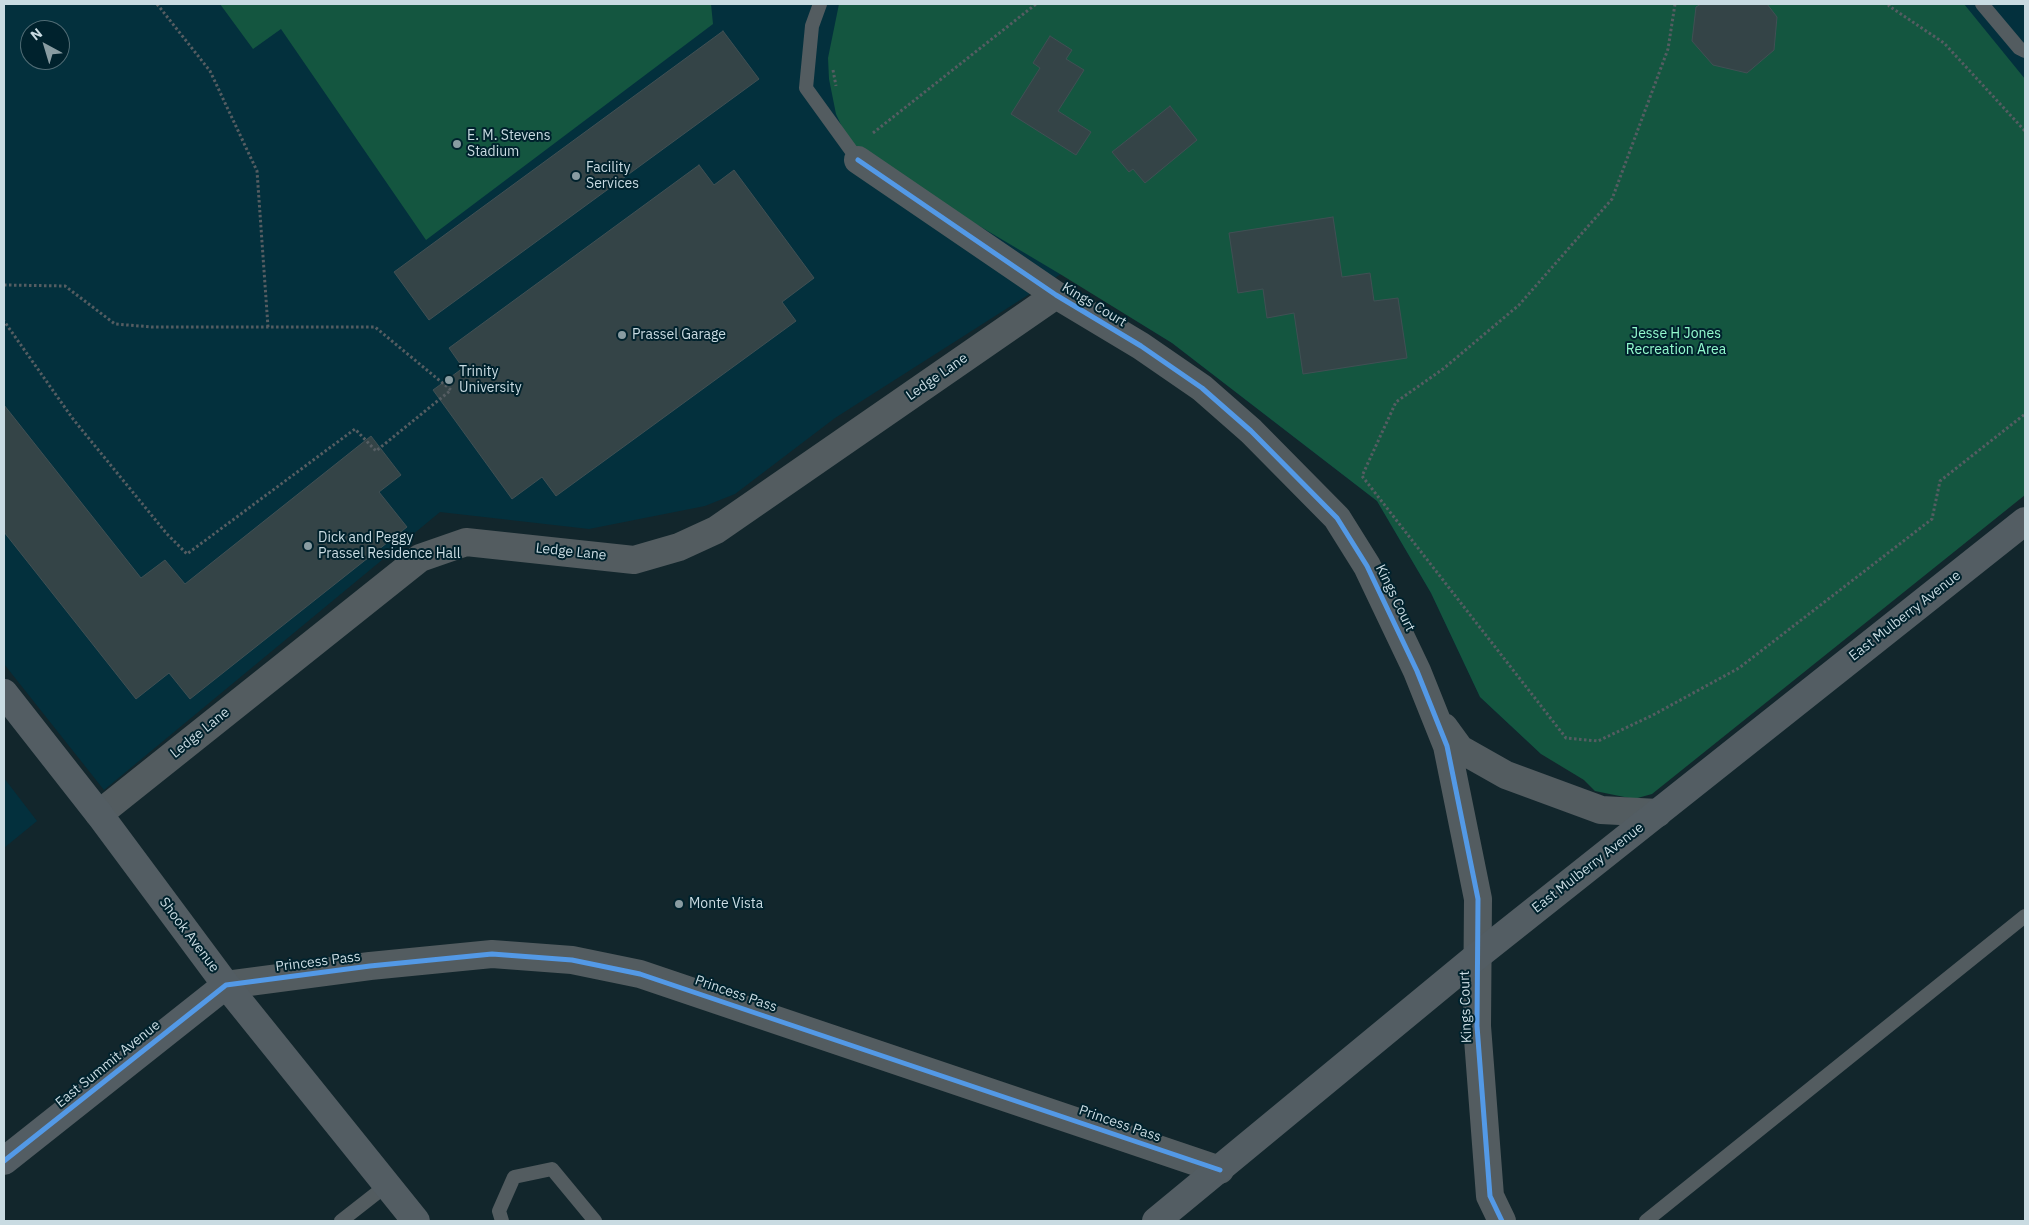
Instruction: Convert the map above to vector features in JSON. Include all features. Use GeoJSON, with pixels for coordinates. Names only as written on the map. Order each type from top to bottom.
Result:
{"type":"FeatureCollection","features":[{"type":"Feature","properties":{"kind":"street","name":"Kings Court"},"geometry":{"type":"LineString","coordinates":[[858,160],[1056,295],[1141,346],[1202,388],[1251,430],[1337,518],[1367,566],[1417,671],[1447,746],[1478,899],[1476,957],[1477,1026],[1490,1196],[1502,1221]]}},
{"type":"Feature","properties":{"kind":"street","name":"Ledge Lane"},"geometry":{"type":"LineString","coordinates":[[99,814],[420,558],[466,542],[634,560],[679,547],[716,530],[1056,295]]}},
{"type":"Feature","properties":{"kind":"street","name":"East Mulberry Avenue"},"geometry":{"type":"LineString","coordinates":[[1156,1221],[1476,957],[2025,521]]}},
{"type":"Feature","properties":{"kind":"street","name":"Shook Avenue"},"geometry":{"type":"LineString","coordinates":[[4,693],[99,814],[226,984],[416,1221]]}},
{"type":"Feature","properties":{"kind":"street","name":"Kings Court"},"geometry":{"type":"LineString","coordinates":[[1432,710],[1460,749],[1506,775],[1601,810],[1658,813]]}},
{"type":"Feature","properties":{"kind":"street","name":"Princess Pass"},"geometry":{"type":"LineString","coordinates":[[226,984],[370,966],[492,954],[572,960],[640,974],[1220,1170]]}},
{"type":"Feature","properties":{"kind":"street","name":"East Summit Avenue"},"geometry":{"type":"LineString","coordinates":[[4,1161],[226,984]]}},
{"type":"Feature","properties":{"kind":"lane"},"geometry":{"type":"LineString","coordinates":[[820,4],[812,26],[806,88],[858,160]]}},
{"type":"Feature","properties":{"kind":"lane"},"geometry":{"type":"LineString","coordinates":[[1982,4],[2019,48],[2025,51]]}},
{"type":"Feature","properties":{"kind":"lane"},"geometry":{"type":"LineString","coordinates":[[1646,1221],[2025,916]]}},
{"type":"Feature","properties":{"kind":"lane"},"geometry":{"type":"LineString","coordinates":[[502,1221],[499,1211],[514,1177],[552,1168],[595,1221]]}},
{"type":"Feature","properties":{"kind":"lane"},"geometry":{"type":"LineString","coordinates":[[342,1221],[387,1185]]}},
{"type":"Feature","properties":{"kind":"path"},"geometry":{"type":"LineString","coordinates":[[157,4],[210,71],[257,171],[268,327]]}},
{"type":"Feature","properties":{"kind":"path"},"geometry":{"type":"LineString","coordinates":[[871,135],[1036,4]]}},
{"type":"Feature","properties":{"kind":"path"},"geometry":{"type":"LineString","coordinates":[[1675,4],[1668,49],[1612,199],[1519,305],[1443,369],[1396,402],[1362,476],[1566,738],[1598,741],[1653,715],[1739,668],[1932,519],[1940,481],[2025,414]]}},
{"type":"Feature","properties":{"kind":"path"},"geometry":{"type":"LineString","coordinates":[[1889,4],[1944,43],[2025,131]]}},
{"type":"Feature","properties":{"kind":"path"},"geometry":{"type":"LineString","coordinates":[[833,67],[837,95]]}},
{"type":"Feature","properties":{"kind":"path"},"geometry":{"type":"LineString","coordinates":[[4,285],[65,286],[116,324],[152,327],[375,327],[451,390],[376,451],[355,429],[187,554],[167,534],[73,419],[4,321]]}},
{"type":"Feature","properties":{"kind":"shaded area","name":"Trinity University"},"geometry":{"type":"Polygon","coordinates":[[[4,4],[2025,4],[2025,462],[1541,754],[1480,697],[1431,593],[1377,501],[1172,343],[1061,274],[835,418],[735,494],[705,506],[589,529],[440,512],[104,790],[4,664],[4,4]]]}},
{"type":"Feature","properties":{"kind":"shaded area"},"geometry":{"type":"Polygon","coordinates":[[[4,778],[37,821],[4,848],[4,778]]]}},
{"type":"Feature","properties":{"kind":"green space","name":"E. M. Stevens Stadium"},"geometry":{"type":"Polygon","coordinates":[[[220,4],[711,4],[713,24],[426,240],[281,29],[253,49],[220,4]]]}},
{"type":"Feature","properties":{"kind":"green space","name":"Jesse H Jones Recreation Area"},"geometry":{"type":"Polygon","coordinates":[[[839,4],[1964,4],[2025,79],[2025,495],[1652,794],[1634,799],[1595,791],[1584,780],[1541,754],[1480,697],[1431,593],[1377,501],[1172,343],[870,161],[848,140],[836,114],[829,79],[828,58],[839,4]]]}},
{"type":"Feature","properties":{"kind":"building"},"geometry":{"type":"Polygon","coordinates":[[[1701,4],[1767,4],[1777,17],[1774,50],[1747,73],[1713,65],[1692,41],[1696,7],[1701,4]]]}},
{"type":"Feature","properties":{"kind":"building","name":"Facility Services"},"geometry":{"type":"Polygon","coordinates":[[[723,31],[759,79],[429,320],[394,272],[723,31]]]}},
{"type":"Feature","properties":{"kind":"building"},"geometry":{"type":"Polygon","coordinates":[[[1050,36],[1072,50],[1066,59],[1084,70],[1058,111],[1091,132],[1076,155],[1011,114],[1040,68],[1033,63],[1050,36]]]}},
{"type":"Feature","properties":{"kind":"building"},"geometry":{"type":"Polygon","coordinates":[[[1170,106],[1197,140],[1145,183],[1133,169],[1129,172],[1112,152],[1170,106]]]}},
{"type":"Feature","properties":{"kind":"building","name":"Prassel Garage"},"geometry":{"type":"Polygon","coordinates":[[[699,165],[714,185],[734,170],[814,278],[782,302],[796,321],[556,496],[542,477],[512,499],[433,390],[463,368],[449,348],[699,165]]]}},
{"type":"Feature","properties":{"kind":"building"},"geometry":{"type":"Polygon","coordinates":[[[1333,217],[1342,277],[1370,273],[1374,301],[1398,298],[1407,358],[1303,374],[1294,313],[1267,318],[1263,289],[1238,293],[1229,233],[1333,217]]]}},
{"type":"Feature","properties":{"kind":"building","name":"Dick and Peggy Prassel Residence Hall"},"geometry":{"type":"Polygon","coordinates":[[[4,405],[141,578],[165,560],[185,584],[371,436],[401,475],[379,492],[407,527],[190,699],[169,673],[136,699],[4,532],[4,405]]]}},
{"type":"Feature","properties":{"kind":"cycle path"},"geometry":{"type":"LineString","coordinates":[[858,160],[1056,295],[1141,346],[1202,388],[1251,431],[1337,518],[1367,566],[1417,671],[1447,746],[1478,899],[1477,1026],[1490,1196],[1502,1221]]}},
{"type":"Feature","properties":{"kind":"cycle path"},"geometry":{"type":"LineString","coordinates":[[4,1161],[226,985],[370,966],[492,954],[572,960],[640,974],[1220,1170]]}},
{"type":"Feature","properties":{"kind":"place","name":"E. M. Stevens Stadium"},"geometry":{"type":"Point","coordinates":[457,144]}},
{"type":"Feature","properties":{"kind":"place","name":"Facility Services"},"geometry":{"type":"Point","coordinates":[576,176]}},
{"type":"Feature","properties":{"kind":"place","name":"Prassel Garage"},"geometry":{"type":"Point","coordinates":[622,335]}},
{"type":"Feature","properties":{"kind":"place","name":"Trinity University"},"geometry":{"type":"Point","coordinates":[449,380]}},
{"type":"Feature","properties":{"kind":"place","name":"Dick and Peggy Prassel Residence Hall"},"geometry":{"type":"Point","coordinates":[308,546]}},
{"type":"Feature","properties":{"kind":"place","name":"Monte Vista"},"geometry":{"type":"Point","coordinates":[679,904]}}]}
